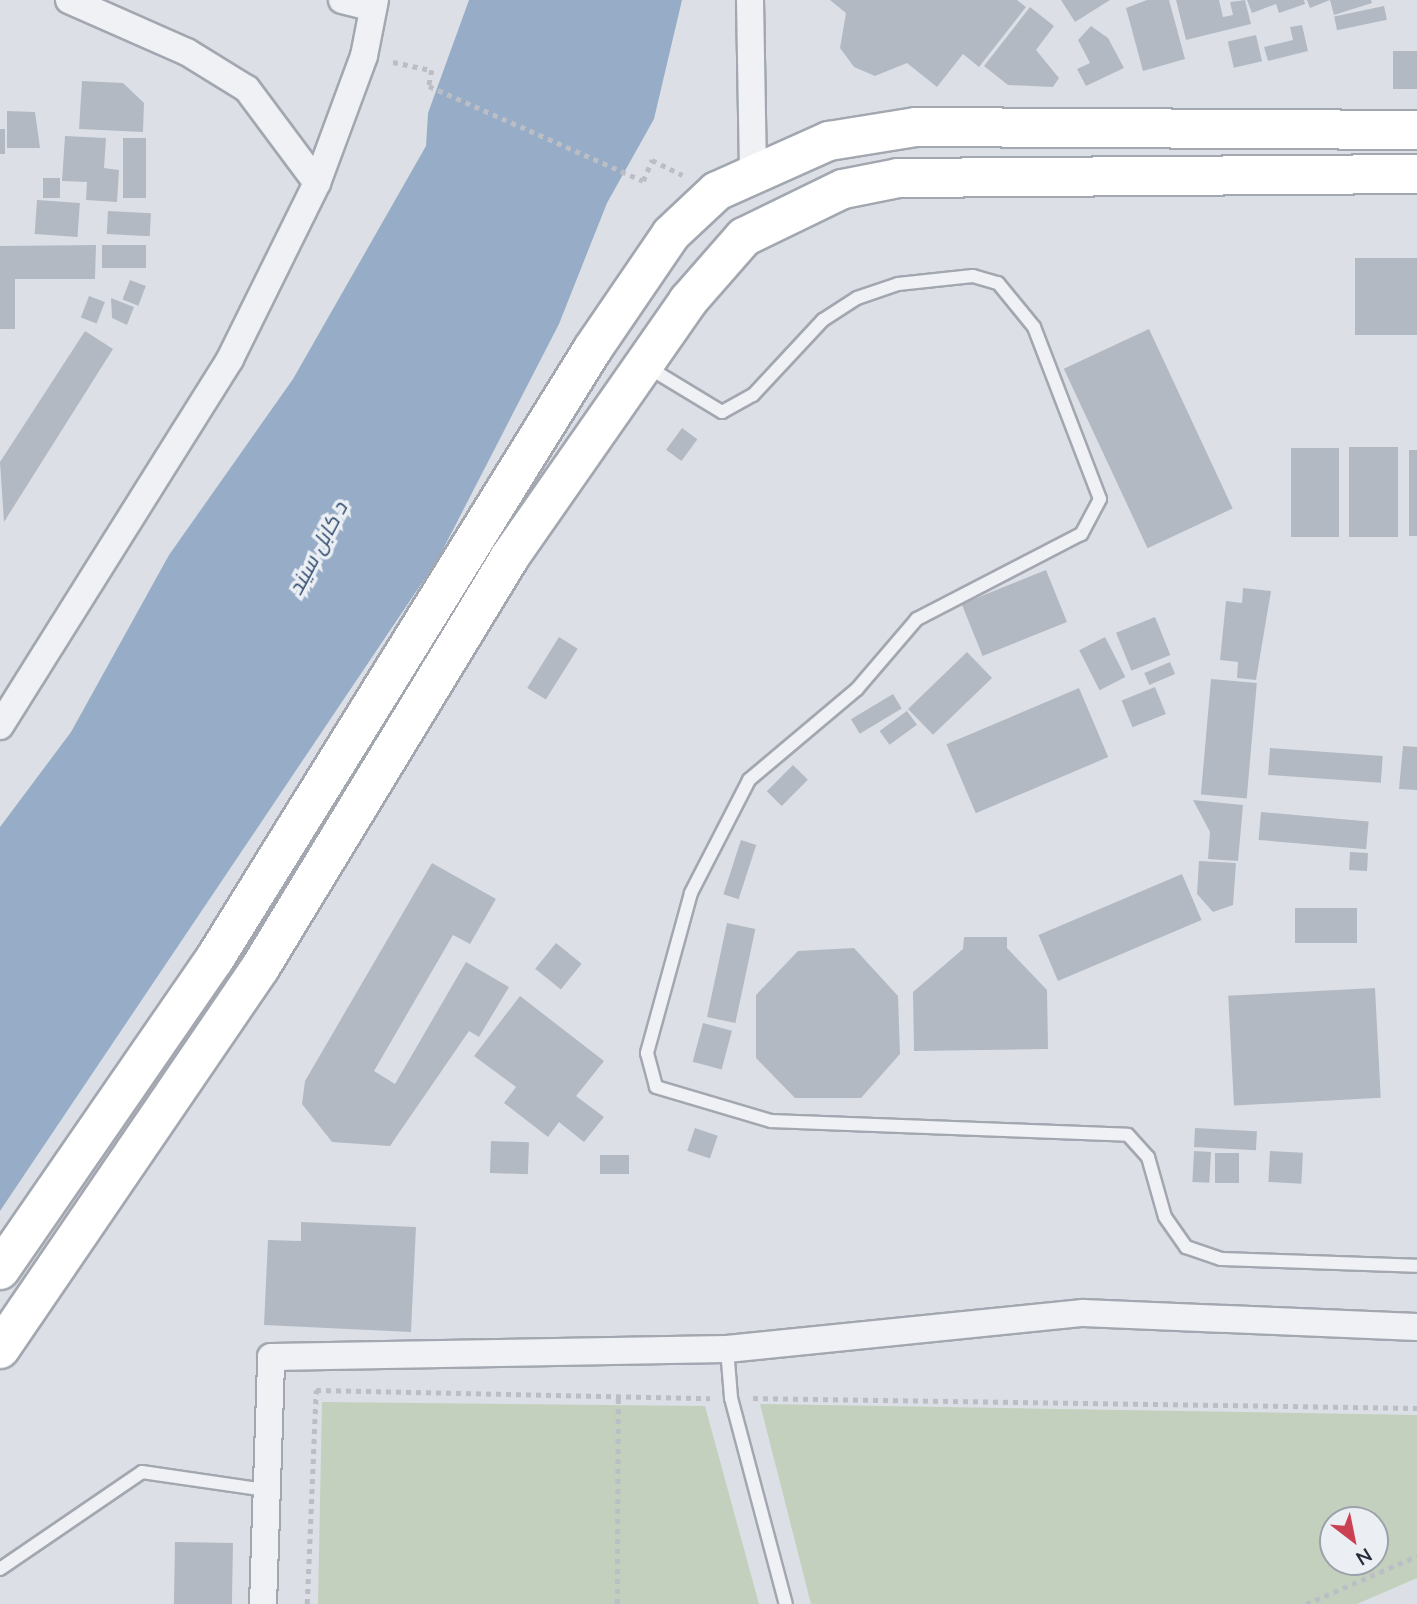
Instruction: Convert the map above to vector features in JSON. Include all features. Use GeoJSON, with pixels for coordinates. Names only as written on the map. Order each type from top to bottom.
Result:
{"type":"FeatureCollection","features":[{"type":"Feature","properties":{"kind":"highway"},"geometry":{"type":"LineString","coordinates":[[0,1270],[214,960],[623,303],[671,234],[717,191],[753,172],[829,141],[916,127],[1417,130]]}},
{"type":"Feature","properties":{"kind":"highway"},"geometry":{"type":"LineString","coordinates":[[0,1349],[260,968],[509,558],[643,364],[744,237],[844,189],[950,173],[1417,174]]}},
{"type":"Feature","properties":{"kind":"street"},"geometry":{"type":"LineString","coordinates":[[69,0],[187,52],[247,89],[317,183]]}},
{"type":"Feature","properties":{"kind":"street"},"geometry":{"type":"LineString","coordinates":[[0,726],[230,359],[317,183],[364,56],[374,4],[342,0]]}},
{"type":"Feature","properties":{"kind":"street"},"geometry":{"type":"LineString","coordinates":[[750,0],[753,172]]}},
{"type":"Feature","properties":{"kind":"street"},"geometry":{"type":"LineString","coordinates":[[263,1604],[271,1357],[727,1349],[1083,1313],[1417,1327]]}},
{"type":"Feature","properties":{"kind":"lane"},"geometry":{"type":"LineString","coordinates":[[643,364],[722,412],[752,395],[823,320],[856,298],[898,285],[973,276],[998,283],[1034,327],[1100,499],[1081,534],[917,619],[857,689],[749,780],[691,893],[647,1054],[656,1087],[771,1121],[1128,1135],[1148,1157],[1164,1217],[1186,1247],[1222,1259],[1417,1266]]}},
{"type":"Feature","properties":{"kind":"lane"},"geometry":{"type":"LineString","coordinates":[[727,1349],[731,1398],[786,1604]]}},
{"type":"Feature","properties":{"kind":"lane"},"geometry":{"type":"LineString","coordinates":[[0,1569],[142,1472],[265,1490]]}},
{"type":"Feature","properties":{"kind":"path"},"geometry":{"type":"LineString","coordinates":[[364,56],[432,70],[429,86],[643,181],[652,160]]}},
{"type":"Feature","properties":{"kind":"path"},"geometry":{"type":"LineString","coordinates":[[307,1604],[316,1390],[753,1398]]}},
{"type":"Feature","properties":{"kind":"path"},"geometry":{"type":"LineString","coordinates":[[767,1395],[1417,1408]]}},
{"type":"Feature","properties":{"kind":"path"},"geometry":{"type":"LineString","coordinates":[[617,1604],[618,1396]]}},
{"type":"Feature","properties":{"kind":"path"},"geometry":{"type":"LineString","coordinates":[[1306,1604],[1417,1556]]}},
{"type":"Feature","properties":{"kind":"green space"},"geometry":{"type":"Polygon","coordinates":[[[322,1402],[705,1406],[759,1604],[318,1604],[322,1402]]]}},
{"type":"Feature","properties":{"kind":"green space"},"geometry":{"type":"Polygon","coordinates":[[[760,1404],[1417,1415],[1417,1578],[1357,1604],[811,1604],[760,1404]]]}},
{"type":"Feature","properties":{"kind":"water","name":"د کابل سيند"},"geometry":{"type":"Polygon","coordinates":[[[469,0],[682,0],[654,119],[607,203],[559,324],[438,559],[0,1211],[0,827],[71,732],[169,555],[293,379],[426,146],[428,113],[469,0]]]}},
{"type":"Feature","properties":{"kind":"building"},"geometry":{"type":"Polygon","coordinates":[[[830,0],[1017,0],[1026,7],[979,67],[963,54],[937,87],[907,63],[875,76],[854,67],[840,48],[846,13],[830,0]]]}},
{"type":"Feature","properties":{"kind":"building"},"geometry":{"type":"Polygon","coordinates":[[[1061,0],[1110,0],[1075,22],[1061,0]]]}},
{"type":"Feature","properties":{"kind":"building"},"geometry":{"type":"Polygon","coordinates":[[[1147,0],[1169,0],[1185,59],[1143,71],[1126,8],[1147,0]]]}},
{"type":"Feature","properties":{"kind":"building"},"geometry":{"type":"Polygon","coordinates":[[[1176,0],[1219,0],[1223,17],[1233,15],[1230,2],[1245,0],[1251,24],[1186,40],[1176,0]]]}},
{"type":"Feature","properties":{"kind":"building"},"geometry":{"type":"Polygon","coordinates":[[[1247,0],[1304,0],[1305,4],[1279,13],[1276,4],[1252,13],[1247,0]]]}},
{"type":"Feature","properties":{"kind":"building"},"geometry":{"type":"Polygon","coordinates":[[[1307,0],[1330,0],[1310,8],[1307,0]]]}},
{"type":"Feature","properties":{"kind":"building"},"geometry":{"type":"Polygon","coordinates":[[[1330,0],[1371,0],[1372,3],[1334,15],[1330,0]]]}},
{"type":"Feature","properties":{"kind":"building"},"geometry":{"type":"Polygon","coordinates":[[[1384,6],[1387,20],[1337,30],[1334,17],[1384,6]]]}},
{"type":"Feature","properties":{"kind":"building"},"geometry":{"type":"Polygon","coordinates":[[[1030,7],[1054,26],[1036,50],[1059,78],[1053,87],[1008,85],[984,66],[1030,7]]]}},
{"type":"Feature","properties":{"kind":"building"},"geometry":{"type":"Polygon","coordinates":[[[1302,25],[1308,51],[1268,61],[1264,47],[1293,40],[1290,27],[1302,25]]]}},
{"type":"Feature","properties":{"kind":"building"},"geometry":{"type":"Polygon","coordinates":[[[1091,26],[1108,38],[1124,68],[1086,86],[1077,69],[1090,63],[1078,40],[1091,26]]]}},
{"type":"Feature","properties":{"kind":"building"},"geometry":{"type":"Polygon","coordinates":[[[1256,35],[1262,61],[1234,68],[1228,42],[1256,35]]]}},
{"type":"Feature","properties":{"kind":"building"},"geometry":{"type":"Polygon","coordinates":[[[1393,51],[1417,51],[1417,89],[1393,89],[1393,51]]]}},
{"type":"Feature","properties":{"kind":"building"},"geometry":{"type":"Polygon","coordinates":[[[82,81],[123,83],[144,103],[143,132],[79,129],[82,81]]]}},
{"type":"Feature","properties":{"kind":"building"},"geometry":{"type":"Polygon","coordinates":[[[7,111],[35,112],[40,148],[7,148],[7,111]]]}},
{"type":"Feature","properties":{"kind":"building"},"geometry":{"type":"Polygon","coordinates":[[[0,129],[5,129],[5,154],[0,154],[0,129]]]}},
{"type":"Feature","properties":{"kind":"building"},"geometry":{"type":"Polygon","coordinates":[[[65,136],[106,138],[104,168],[119,170],[117,202],[86,200],[87,182],[62,181],[65,136]]]}},
{"type":"Feature","properties":{"kind":"building"},"geometry":{"type":"Polygon","coordinates":[[[123,138],[146,138],[146,198],[123,198],[123,138]]]}},
{"type":"Feature","properties":{"kind":"building"},"geometry":{"type":"Polygon","coordinates":[[[43,178],[60,178],[60,198],[43,198],[43,178]]]}},
{"type":"Feature","properties":{"kind":"building"},"geometry":{"type":"Polygon","coordinates":[[[37,200],[80,203],[78,237],[35,234],[37,200]]]}},
{"type":"Feature","properties":{"kind":"building"},"geometry":{"type":"Polygon","coordinates":[[[108,211],[151,213],[150,236],[107,234],[108,211]]]}},
{"type":"Feature","properties":{"kind":"building"},"geometry":{"type":"Polygon","coordinates":[[[96,245],[95,279],[15,279],[15,329],[0,329],[0,246],[96,245]]]}},
{"type":"Feature","properties":{"kind":"building"},"geometry":{"type":"Polygon","coordinates":[[[102,245],[146,245],[146,268],[102,268],[102,245]]]}},
{"type":"Feature","properties":{"kind":"building"},"geometry":{"type":"Polygon","coordinates":[[[1355,258],[1417,258],[1417,335],[1355,335],[1355,258]]]}},
{"type":"Feature","properties":{"kind":"building"},"geometry":{"type":"Polygon","coordinates":[[[130,280],[146,286],[138,306],[122,300],[130,280]]]}},
{"type":"Feature","properties":{"kind":"building"},"geometry":{"type":"Polygon","coordinates":[[[89,296],[105,302],[97,324],[81,317],[89,296]]]}},
{"type":"Feature","properties":{"kind":"building"},"geometry":{"type":"Polygon","coordinates":[[[111,298],[134,307],[127,325],[112,318],[111,298]]]}},
{"type":"Feature","properties":{"kind":"building"},"geometry":{"type":"Polygon","coordinates":[[[1149,329],[1233,508],[1147,548],[1064,369],[1149,329]]]}},
{"type":"Feature","properties":{"kind":"building"},"geometry":{"type":"Polygon","coordinates":[[[85,331],[113,349],[4,522],[0,462],[85,331]]]}},
{"type":"Feature","properties":{"kind":"building"},"geometry":{"type":"Polygon","coordinates":[[[682,428],[697,439],[682,461],[666,450],[682,428]]]}},
{"type":"Feature","properties":{"kind":"building"},"geometry":{"type":"Polygon","coordinates":[[[1349,447],[1398,447],[1398,537],[1349,537],[1349,447]]]}},
{"type":"Feature","properties":{"kind":"building"},"geometry":{"type":"Polygon","coordinates":[[[1291,448],[1339,448],[1339,537],[1291,537],[1291,448]]]}},
{"type":"Feature","properties":{"kind":"building"},"geometry":{"type":"Polygon","coordinates":[[[1409,450],[1417,450],[1417,536],[1409,536],[1409,450]]]}},
{"type":"Feature","properties":{"kind":"building"},"geometry":{"type":"Polygon","coordinates":[[[1046,570],[1067,622],[983,656],[962,604],[1046,570]]]}},
{"type":"Feature","properties":{"kind":"building"},"geometry":{"type":"Polygon","coordinates":[[[1243,588],[1271,591],[1256,680],[1237,678],[1238,662],[1220,660],[1226,601],[1242,603],[1243,588]]]}},
{"type":"Feature","properties":{"kind":"building"},"geometry":{"type":"Polygon","coordinates":[[[1155,617],[1170,655],[1131,671],[1116,633],[1155,617]]]}},
{"type":"Feature","properties":{"kind":"building"},"geometry":{"type":"Polygon","coordinates":[[[559,637],[578,649],[546,700],[527,688],[559,637]]]}},
{"type":"Feature","properties":{"kind":"building"},"geometry":{"type":"Polygon","coordinates":[[[1105,637],[1125,677],[1100,690],[1079,650],[1105,637]]]}},
{"type":"Feature","properties":{"kind":"building"},"geometry":{"type":"Polygon","coordinates":[[[967,652],[992,678],[933,735],[908,709],[967,652]]]}},
{"type":"Feature","properties":{"kind":"building"},"geometry":{"type":"Polygon","coordinates":[[[1170,662],[1175,674],[1149,685],[1144,673],[1170,662]]]}},
{"type":"Feature","properties":{"kind":"building"},"geometry":{"type":"Polygon","coordinates":[[[1211,679],[1257,683],[1247,799],[1201,795],[1211,679]]]}},
{"type":"Feature","properties":{"kind":"building"},"geometry":{"type":"Polygon","coordinates":[[[1155,687],[1166,714],[1132,727],[1122,700],[1155,687]]]}},
{"type":"Feature","properties":{"kind":"building"},"geometry":{"type":"Polygon","coordinates":[[[1079,688],[1108,757],[976,813],[946,744],[1079,688]]]}},
{"type":"Feature","properties":{"kind":"building"},"geometry":{"type":"Polygon","coordinates":[[[893,694],[902,709],[860,734],[851,719],[893,694]]]}},
{"type":"Feature","properties":{"kind":"building"},"geometry":{"type":"Polygon","coordinates":[[[907,711],[917,725],[889,745],[879,731],[907,711]]]}},
{"type":"Feature","properties":{"kind":"building"},"geometry":{"type":"Polygon","coordinates":[[[1403,746],[1417,747],[1417,790],[1399,789],[1403,746]]]}},
{"type":"Feature","properties":{"kind":"building"},"geometry":{"type":"Polygon","coordinates":[[[1270,748],[1383,756],[1381,783],[1268,775],[1270,748]]]}},
{"type":"Feature","properties":{"kind":"building"},"geometry":{"type":"Polygon","coordinates":[[[793,765],[808,780],[782,806],[767,791],[793,765]]]}},
{"type":"Feature","properties":{"kind":"building"},"geometry":{"type":"Polygon","coordinates":[[[1193,800],[1243,805],[1238,861],[1208,859],[1210,832],[1193,800]]]}},
{"type":"Feature","properties":{"kind":"building"},"geometry":{"type":"Polygon","coordinates":[[[1261,812],[1369,821],[1366,849],[1259,840],[1261,812]]]}},
{"type":"Feature","properties":{"kind":"building"},"geometry":{"type":"Polygon","coordinates":[[[741,840],[756,845],[739,899],[723,894],[741,840]]]}},
{"type":"Feature","properties":{"kind":"building"},"geometry":{"type":"Polygon","coordinates":[[[1350,852],[1368,853],[1367,871],[1349,870],[1350,852]]]}},
{"type":"Feature","properties":{"kind":"building"},"geometry":{"type":"Polygon","coordinates":[[[1199,861],[1236,863],[1233,905],[1213,912],[1197,894],[1199,861]]]}},
{"type":"Feature","properties":{"kind":"building"},"geometry":{"type":"Polygon","coordinates":[[[432,863],[496,899],[470,944],[453,935],[374,1071],[395,1084],[466,962],[509,987],[479,1037],[469,1031],[390,1146],[332,1142],[302,1104],[305,1081],[432,863]]]}},
{"type":"Feature","properties":{"kind":"building"},"geometry":{"type":"Polygon","coordinates":[[[1182,874],[1202,920],[1058,981],[1038,935],[1182,874]]]}},
{"type":"Feature","properties":{"kind":"building"},"geometry":{"type":"Polygon","coordinates":[[[1295,908],[1357,908],[1357,943],[1295,943],[1295,908]]]}},
{"type":"Feature","properties":{"kind":"building"},"geometry":{"type":"Polygon","coordinates":[[[727,923],[755,929],[735,1023],[707,1017],[727,923]]]}},
{"type":"Feature","properties":{"kind":"building"},"geometry":{"type":"Polygon","coordinates":[[[964,937],[1007,937],[1007,948],[1047,990],[1048,1049],[914,1051],[913,992],[963,949],[964,937]]]}},
{"type":"Feature","properties":{"kind":"building"},"geometry":{"type":"Polygon","coordinates":[[[556,943],[582,964],[561,989],[535,969],[556,943]]]}},
{"type":"Feature","properties":{"kind":"building"},"geometry":{"type":"Polygon","coordinates":[[[854,948],[898,996],[900,1054],[861,1098],[795,1098],[756,1058],[756,995],[798,951],[854,948]]]}},
{"type":"Feature","properties":{"kind":"building"},"geometry":{"type":"Polygon","coordinates":[[[1375,988],[1381,1098],[1234,1106],[1228,996],[1375,988]]]}},
{"type":"Feature","properties":{"kind":"building"},"geometry":{"type":"Polygon","coordinates":[[[520,996],[604,1061],[576,1096],[604,1117],[584,1142],[559,1122],[548,1137],[504,1103],[516,1087],[474,1056],[520,996]]]}},
{"type":"Feature","properties":{"kind":"building"},"geometry":{"type":"Polygon","coordinates":[[[703,1023],[732,1031],[722,1069],[693,1062],[703,1023]]]}},
{"type":"Feature","properties":{"kind":"building"},"geometry":{"type":"Polygon","coordinates":[[[695,1128],[718,1136],[710,1159],[687,1151],[695,1128]]]}},
{"type":"Feature","properties":{"kind":"building"},"geometry":{"type":"Polygon","coordinates":[[[1195,1128],[1257,1131],[1256,1150],[1194,1147],[1195,1128]]]}},
{"type":"Feature","properties":{"kind":"building"},"geometry":{"type":"Polygon","coordinates":[[[491,1141],[529,1142],[528,1174],[490,1173],[491,1141]]]}},
{"type":"Feature","properties":{"kind":"building"},"geometry":{"type":"Polygon","coordinates":[[[1194,1151],[1211,1152],[1209,1183],[1192,1182],[1194,1151]]]}},
{"type":"Feature","properties":{"kind":"building"},"geometry":{"type":"Polygon","coordinates":[[[1270,1151],[1303,1153],[1301,1184],[1268,1182],[1270,1151]]]}},
{"type":"Feature","properties":{"kind":"building"},"geometry":{"type":"Polygon","coordinates":[[[1215,1153],[1239,1153],[1239,1183],[1215,1183],[1215,1153]]]}},
{"type":"Feature","properties":{"kind":"building"},"geometry":{"type":"Polygon","coordinates":[[[600,1155],[629,1155],[629,1174],[600,1174],[600,1155]]]}},
{"type":"Feature","properties":{"kind":"building"},"geometry":{"type":"Polygon","coordinates":[[[301,1222],[416,1227],[411,1332],[264,1325],[268,1240],[301,1241],[301,1222]]]}},
{"type":"Feature","properties":{"kind":"building"},"geometry":{"type":"Polygon","coordinates":[[[175,1542],[233,1543],[232,1604],[174,1604],[175,1542]]]}}]}
